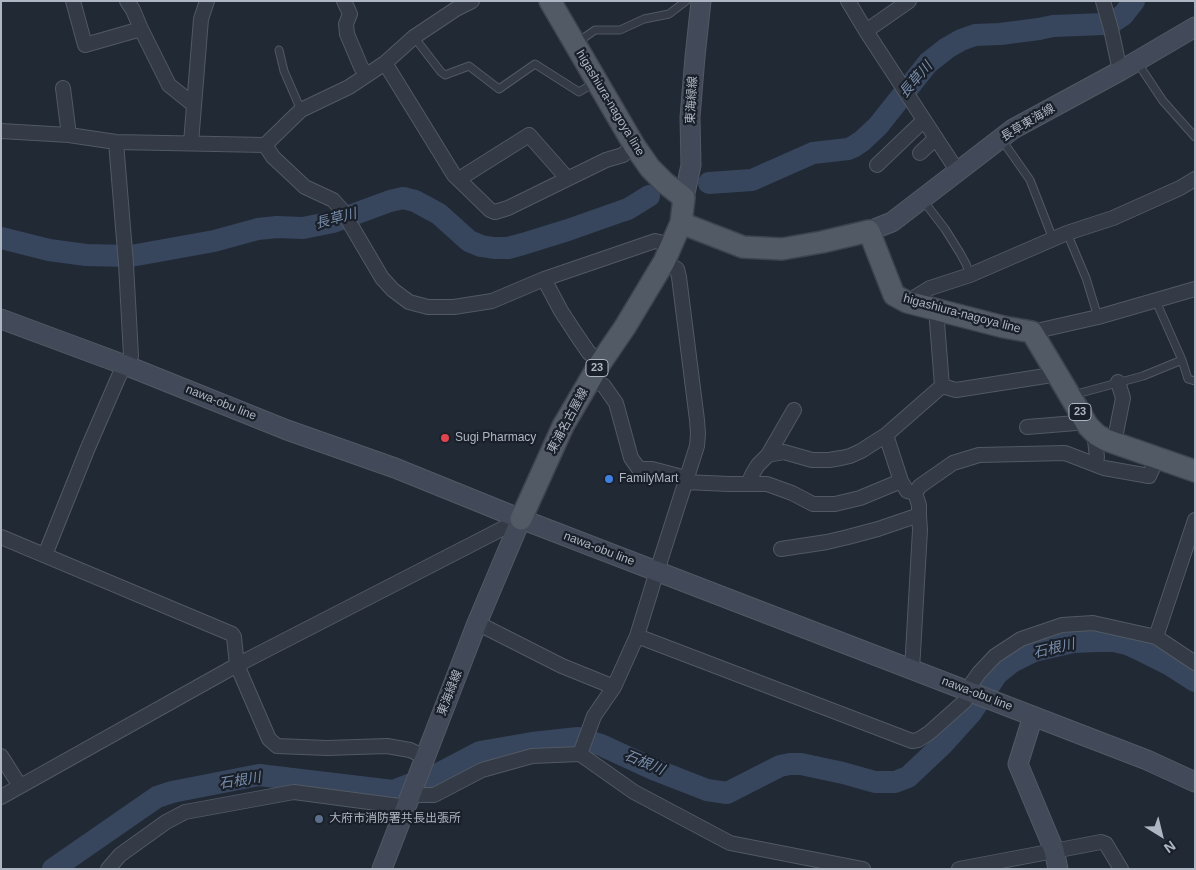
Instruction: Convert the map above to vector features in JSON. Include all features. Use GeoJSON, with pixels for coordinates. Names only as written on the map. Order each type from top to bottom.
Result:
{"type":"FeatureCollection","features":[{"type":"Feature","properties":{"kind":"main road","name":"higashiura-nagoya line"},"geometry":{"type":"LineString","coordinates":[[550,1],[634,145],[650,168],[684,198]]}},
{"type":"Feature","properties":{"kind":"main road","name":"東海緑線"},"geometry":{"type":"LineString","coordinates":[[684,198],[691,165],[690,118],[701,1]]}},
{"type":"Feature","properties":{"kind":"main road","name":"長草東海線"},"geometry":{"type":"LineString","coordinates":[[869,231],[892,222],[1013,129],[1120,72],[1195,27]]}},
{"type":"Feature","properties":{"kind":"main road","name":"23"},"geometry":{"type":"LineString","coordinates":[[681,223],[684,198]]}},
{"type":"Feature","properties":{"kind":"main road"},"geometry":{"type":"LineString","coordinates":[[681,223],[743,247],[782,249],[869,231]]}},
{"type":"Feature","properties":{"kind":"main road","name":"東浦名古屋線"},"geometry":{"type":"LineString","coordinates":[[521,519],[563,426],[668,254],[681,223]]}},
{"type":"Feature","properties":{"kind":"main road","name":"higashiura-nagoya line"},"geometry":{"type":"LineString","coordinates":[[869,231],[894,295],[907,302],[1004,327],[1032,332],[1070,396],[1098,432]]}},
{"type":"Feature","properties":{"kind":"main road","name":"nawa-obu line"},"geometry":{"type":"LineString","coordinates":[[1,319],[125,365],[287,430],[395,468],[521,519],[1147,760],[1195,782]]}},
{"type":"Feature","properties":{"kind":"main road"},"geometry":{"type":"LineString","coordinates":[[1098,432],[1157,459],[1195,471]]}},
{"type":"Feature","properties":{"kind":"main road","name":"東海緑線"},"geometry":{"type":"LineString","coordinates":[[382,869],[477,623],[521,519]]}},
{"type":"Feature","properties":{"kind":"main road"},"geometry":{"type":"LineString","coordinates":[[1033,716],[1018,764],[1054,850],[1058,869]]}},
{"type":"Feature","properties":{"kind":"street"},"geometry":{"type":"LineString","coordinates":[[72,1],[85,45],[141,29]]}},
{"type":"Feature","properties":{"kind":"street"},"geometry":{"type":"LineString","coordinates":[[127,1],[169,85],[194,106]]}},
{"type":"Feature","properties":{"kind":"street"},"geometry":{"type":"LineString","coordinates":[[191,143],[201,19],[207,1]]}},
{"type":"Feature","properties":{"kind":"street"},"geometry":{"type":"LineString","coordinates":[[344,1],[350,14],[346,24],[347,34],[361,67],[367,75]]}},
{"type":"Feature","properties":{"kind":"street"},"geometry":{"type":"LineString","coordinates":[[1,131],[69,135],[116,142],[265,144],[301,110],[349,87],[385,63],[414,37],[456,9],[472,1]]}},
{"type":"Feature","properties":{"kind":"street"},"geometry":{"type":"LineString","coordinates":[[848,1],[958,172]]}},
{"type":"Feature","properties":{"kind":"street"},"geometry":{"type":"LineString","coordinates":[[866,31],[909,1]]}},
{"type":"Feature","properties":{"kind":"street"},"geometry":{"type":"LineString","coordinates":[[1105,7],[1112,29],[1120,72]]}},
{"type":"Feature","properties":{"kind":"street"},"geometry":{"type":"LineString","coordinates":[[385,63],[454,175],[490,210],[495,212],[508,208],[567,178],[623,154],[634,145]]}},
{"type":"Feature","properties":{"kind":"street"},"geometry":{"type":"LineString","coordinates":[[63,88],[69,135]]}},
{"type":"Feature","properties":{"kind":"street"},"geometry":{"type":"LineString","coordinates":[[877,164],[924,120]]}},
{"type":"Feature","properties":{"kind":"street"},"geometry":{"type":"LineString","coordinates":[[458,180],[529,135],[567,178]]}},
{"type":"Feature","properties":{"kind":"street"},"geometry":{"type":"LineString","coordinates":[[920,154],[936,138]]}},
{"type":"Feature","properties":{"kind":"street"},"geometry":{"type":"LineString","coordinates":[[44,555],[119,376],[130,356],[126,264],[116,142]]}},
{"type":"Feature","properties":{"kind":"street"},"geometry":{"type":"LineString","coordinates":[[265,144],[273,157],[305,187],[333,200],[342,210],[382,278],[409,302],[428,307],[454,307],[492,301],[544,279],[655,240],[668,254],[677,269],[697,420],[697,446],[637,636],[614,687],[594,716],[580,754]]}},
{"type":"Feature","properties":{"kind":"street"},"geometry":{"type":"LineString","coordinates":[[907,302],[930,288],[970,275],[1067,233],[1112,218],[1180,188],[1195,179]]}},
{"type":"Feature","properties":{"kind":"street"},"geometry":{"type":"LineString","coordinates":[[544,279],[589,353],[604,386],[616,403],[631,458],[638,469],[652,469],[686,480],[767,484],[792,493],[813,504],[836,504],[860,498],[901,481]]}},
{"type":"Feature","properties":{"kind":"street"},"geometry":{"type":"LineString","coordinates":[[1032,332],[1098,317],[1195,289]]}},
{"type":"Feature","properties":{"kind":"street"},"geometry":{"type":"LineString","coordinates":[[936,309],[942,386]]}},
{"type":"Feature","properties":{"kind":"street"},"geometry":{"type":"LineString","coordinates":[[942,386],[956,390],[1052,375],[1055,372]]}},
{"type":"Feature","properties":{"kind":"street"},"geometry":{"type":"LineString","coordinates":[[1094,464],[1097,457],[1095,440],[1098,432],[1122,398],[1118,382]]}},
{"type":"Feature","properties":{"kind":"street"},"geometry":{"type":"LineString","coordinates":[[768,455],[784,452],[812,460],[850,456],[886,435],[942,386]]}},
{"type":"Feature","properties":{"kind":"street"},"geometry":{"type":"LineString","coordinates":[[748,484],[758,465],[768,455],[794,410]]}},
{"type":"Feature","properties":{"kind":"street"},"geometry":{"type":"LineString","coordinates":[[1026,427],[1076,423],[1098,432]]}},
{"type":"Feature","properties":{"kind":"street"},"geometry":{"type":"LineString","coordinates":[[886,435],[901,481],[907,491],[915,493]]}},
{"type":"Feature","properties":{"kind":"street"},"geometry":{"type":"LineString","coordinates":[[915,493],[920,486],[953,463],[980,455],[1066,453],[1104,468],[1149,476],[1157,459]]}},
{"type":"Feature","properties":{"kind":"street"},"geometry":{"type":"LineString","coordinates":[[912,670],[920,530],[919,505],[915,493]]}},
{"type":"Feature","properties":{"kind":"street"},"geometry":{"type":"LineString","coordinates":[[781,549],[848,537],[919,515]]}},
{"type":"Feature","properties":{"kind":"street"},"geometry":{"type":"LineString","coordinates":[[1,797],[236,665],[521,519]]}},
{"type":"Feature","properties":{"kind":"street"},"geometry":{"type":"LineString","coordinates":[[1156,637],[1195,520]]}},
{"type":"Feature","properties":{"kind":"street"},"geometry":{"type":"LineString","coordinates":[[1,537],[232,634],[234,637],[236,665],[269,739],[277,746],[327,748],[387,746],[410,750],[423,761]]}},
{"type":"Feature","properties":{"kind":"street"},"geometry":{"type":"LineString","coordinates":[[477,623],[562,666],[614,687]]}},
{"type":"Feature","properties":{"kind":"street"},"geometry":{"type":"LineString","coordinates":[[637,636],[912,741],[929,734],[965,701],[972,692],[979,673],[995,656],[1021,640],[1062,625],[1093,623],[1156,637],[1195,663]]}},
{"type":"Feature","properties":{"kind":"street"},"geometry":{"type":"LineString","coordinates":[[108,869],[120,854],[166,822],[185,812],[294,792],[410,798],[434,795],[482,770],[532,756],[580,754],[634,792],[730,843],[824,865],[863,869]]}},
{"type":"Feature","properties":{"kind":"street"},"geometry":{"type":"LineString","coordinates":[[1,756],[20,786]]}},
{"type":"Feature","properties":{"kind":"street"},"geometry":{"type":"LineString","coordinates":[[959,869],[1101,842],[1106,844],[1121,869]]}},
{"type":"Feature","properties":{"kind":"lane"},"geometry":{"type":"LineString","coordinates":[[576,45],[596,30],[620,30],[644,19],[669,14],[686,1]]}},
{"type":"Feature","properties":{"kind":"lane"},"geometry":{"type":"LineString","coordinates":[[414,37],[445,75],[469,66],[499,89],[535,64],[579,92],[597,82]]}},
{"type":"Feature","properties":{"kind":"lane"},"geometry":{"type":"LineString","coordinates":[[279,50],[284,71],[301,110]]}},
{"type":"Feature","properties":{"kind":"lane"},"geometry":{"type":"LineString","coordinates":[[1136,61],[1163,101],[1195,137]]}},
{"type":"Feature","properties":{"kind":"lane"},"geometry":{"type":"LineString","coordinates":[[1001,139],[1030,180],[1054,239]]}},
{"type":"Feature","properties":{"kind":"lane"},"geometry":{"type":"LineString","coordinates":[[922,198],[960,253],[970,275]]}},
{"type":"Feature","properties":{"kind":"lane"},"geometry":{"type":"LineString","coordinates":[[1067,233],[1086,278],[1098,317]]}},
{"type":"Feature","properties":{"kind":"lane"},"geometry":{"type":"LineString","coordinates":[[1158,300],[1159,308],[1182,360],[1188,379],[1195,381]]}},
{"type":"Feature","properties":{"kind":"lane"},"geometry":{"type":"LineString","coordinates":[[1070,396],[1142,376],[1182,360]]}},
{"type":"Feature","properties":{"kind":"waterway","name":"長草川"},"geometry":{"type":"LineString","coordinates":[[709,183],[752,180],[813,153],[853,147],[878,126],[928,63],[961,40],[975,35],[1000,34],[1053,26],[1104,24],[1114,21],[1123,15],[1134,1]]}},
{"type":"Feature","properties":{"kind":"waterway","name":"長草川"},"geometry":{"type":"LineString","coordinates":[[1,238],[49,250],[86,255],[131,256],[214,241],[258,229],[277,227],[303,228],[333,222],[403,198],[415,201],[439,214],[469,241],[481,246],[508,248],[628,209],[649,196]]}},
{"type":"Feature","properties":{"kind":"waterway","name":"石根川"},"geometry":{"type":"LineString","coordinates":[[53,869],[157,797],[172,792],[259,775],[393,791],[440,773],[480,752],[532,743],[578,738],[601,745],[653,769],[707,790],[727,793],[780,766],[790,764],[801,764],[875,782],[895,782],[908,777],[943,744],[971,713],[997,674],[1012,662],[1034,651],[1073,642],[1114,641],[1138,649],[1170,665],[1195,681]]}},
{"type":"Feature","properties":{"kind":"place","name":"Sugi Pharmacy"},"geometry":{"type":"Point","coordinates":[445,438]}},
{"type":"Feature","properties":{"kind":"place","name":"FamilyMart"},"geometry":{"type":"Point","coordinates":[609,479]}},
{"type":"Feature","properties":{"kind":"place","name":"大府市消防署共長出張所"},"geometry":{"type":"Point","coordinates":[319,819]}}]}
